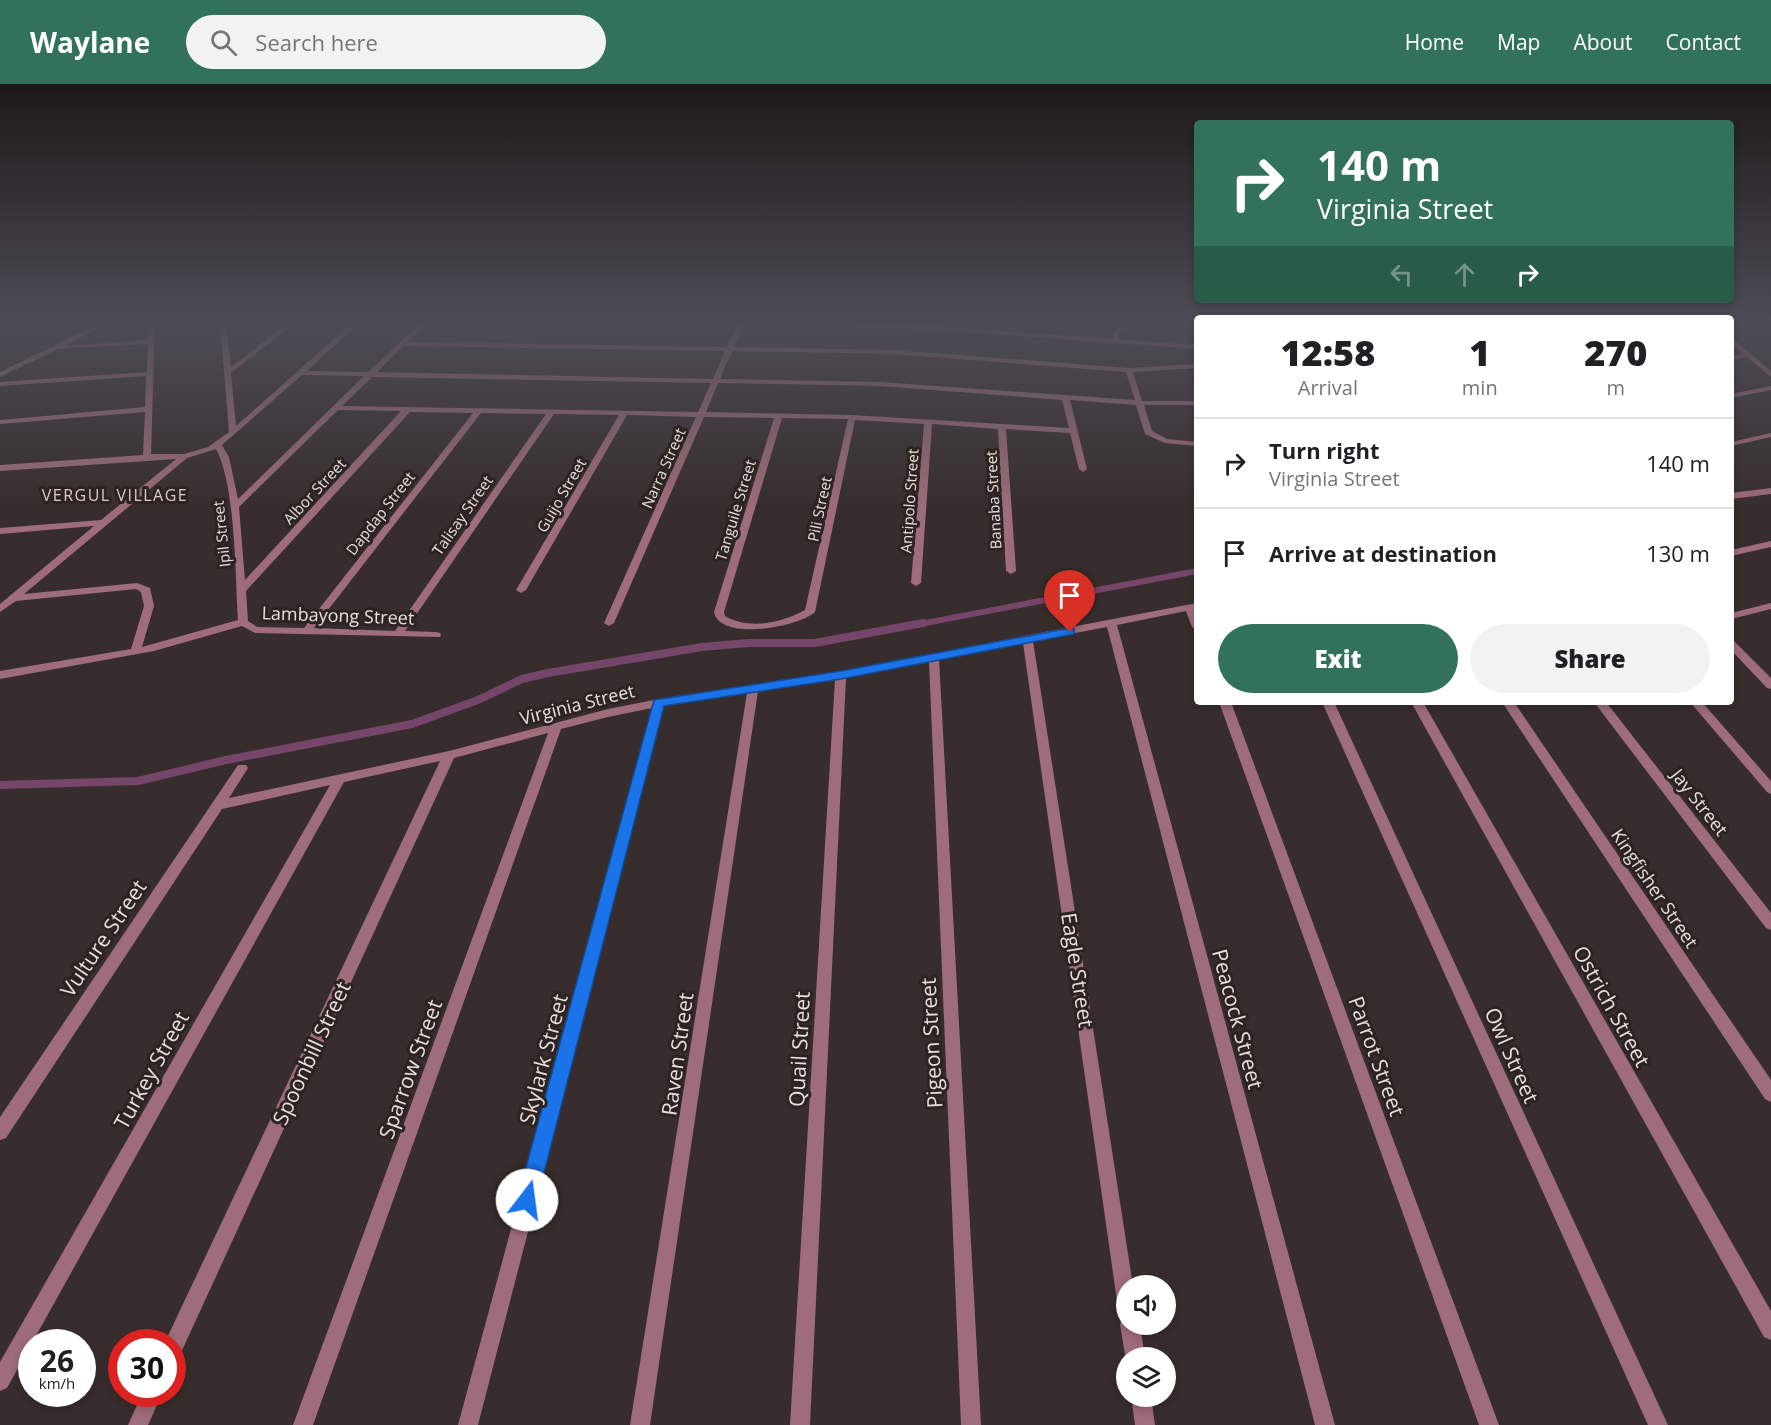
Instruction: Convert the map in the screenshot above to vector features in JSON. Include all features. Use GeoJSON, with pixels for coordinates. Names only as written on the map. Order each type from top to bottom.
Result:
{"type":"FeatureCollection","features":[{"type":"Feature","properties":{"kind":"street"},"geometry":{"type":"LineString","coordinates":[[147,457],[149,386]]}},
{"type":"Feature","properties":{"kind":"street"},"geometry":{"type":"LineString","coordinates":[[229,386],[233,433]]}},
{"type":"Feature","properties":{"kind":"street"},"geometry":{"type":"LineString","coordinates":[[0,468],[184,456],[203,452],[218,445],[233,433],[286,386]]}},
{"type":"Feature","properties":{"kind":"street"},"geometry":{"type":"LineString","coordinates":[[234,507],[358,386]]}},
{"type":"Feature","properties":{"kind":"street","name":"Narra Street"},"geometry":{"type":"LineString","coordinates":[[609,622],[714,386]]}},
{"type":"Feature","properties":{"kind":"street"},"geometry":{"type":"LineString","coordinates":[[912,386],[1138,404],[1194,403]]}},
{"type":"Feature","properties":{"kind":"street"},"geometry":{"type":"LineString","coordinates":[[1133,386],[1148,432],[1165,441],[1194,444]]}},
{"type":"Feature","properties":{"kind":"street"},"geometry":{"type":"LineString","coordinates":[[1734,395],[1771,388]]}},
{"type":"Feature","properties":{"kind":"street"},"geometry":{"type":"LineString","coordinates":[[1065,397],[1083,469]]}},
{"type":"Feature","properties":{"kind":"street"},"geometry":{"type":"LineString","coordinates":[[336,408],[852,417],[1073,431]]}},
{"type":"Feature","properties":{"kind":"street"},"geometry":{"type":"LineString","coordinates":[[0,422],[148,409]]}},
{"type":"Feature","properties":{"kind":"street","name":"Albor Street"},"geometry":{"type":"LineString","coordinates":[[242,589],[407,410]]}},
{"type":"Feature","properties":{"kind":"street","name":"Dapdap Street"},"geometry":{"type":"LineString","coordinates":[[306,632],[478,412]]}},
{"type":"Feature","properties":{"kind":"street","name":"Talisay Street"},"geometry":{"type":"LineString","coordinates":[[398,634],[551,413]]}},
{"type":"Feature","properties":{"kind":"street","name":"Guijo Street"},"geometry":{"type":"LineString","coordinates":[[521,590],[624,414]]}},
{"type":"Feature","properties":{"kind":"street","name":"Tanguile Street"},"geometry":{"type":"LineString","coordinates":[[779,416],[719,612],[725,622],[734,624],[783,624],[801,618],[810,612],[812,606]]}},
{"type":"Feature","properties":{"kind":"street","name":"Pili Street"},"geometry":{"type":"LineString","coordinates":[[812,606],[852,417]]}},
{"type":"Feature","properties":{"kind":"street","name":"Antipolo Street"},"geometry":{"type":"LineString","coordinates":[[916,583],[928,421]]}},
{"type":"Feature","properties":{"kind":"street","name":"Banaba Street"},"geometry":{"type":"LineString","coordinates":[[1002,426],[1011,572]]}},
{"type":"Feature","properties":{"kind":"street"},"geometry":{"type":"LineString","coordinates":[[1734,444],[1771,435]]}},
{"type":"Feature","properties":{"kind":"street","name":"Ipil Street"},"geometry":{"type":"LineString","coordinates":[[218,445],[226,457],[234,507],[243,622]]}},
{"type":"Feature","properties":{"kind":"street"},"geometry":{"type":"LineString","coordinates":[[0,609],[184,456]]}},
{"type":"Feature","properties":{"kind":"street"},"geometry":{"type":"LineString","coordinates":[[1734,496],[1771,491]]}},
{"type":"Feature","properties":{"kind":"street"},"geometry":{"type":"LineString","coordinates":[[0,531],[104,523]]}},
{"type":"Feature","properties":{"kind":"street"},"geometry":{"type":"LineString","coordinates":[[1734,552],[1771,544]]}},
{"type":"Feature","properties":{"kind":"street"},"geometry":{"type":"LineString","coordinates":[[0,599],[138,586],[146,590],[149,606],[135,652]]}},
{"type":"Feature","properties":{"kind":"street"},"geometry":{"type":"LineString","coordinates":[[1734,614],[1771,606]]}},
{"type":"Feature","properties":{"kind":"street","name":"Virginia Street"},"geometry":{"type":"LineString","coordinates":[[217,805],[449,755],[659,703],[841,675],[1193,607]]}},
{"type":"Feature","properties":{"kind":"street"},"geometry":{"type":"LineString","coordinates":[[0,675],[177,643],[243,622]]}},
{"type":"Feature","properties":{"kind":"street","name":"Lambayong Street"},"geometry":{"type":"LineString","coordinates":[[243,622],[255,630],[435,635]]}},
{"type":"Feature","properties":{"kind":"street","name":"Peacock Street"},"geometry":{"type":"LineString","coordinates":[[1111,623],[1325,1425]]}},
{"type":"Feature","properties":{"kind":"street","name":"Eagle Street"},"geometry":{"type":"LineString","coordinates":[[1028,640],[1122,1275]]}},
{"type":"Feature","properties":{"kind":"street"},"geometry":{"type":"LineString","coordinates":[[1734,647],[1767,675],[1771,685]]}},
{"type":"Feature","properties":{"kind":"street","name":"Pigeon Street"},"geometry":{"type":"LineString","coordinates":[[934,658],[971,1425]]}},
{"type":"Feature","properties":{"kind":"street","name":"Quail Street"},"geometry":{"type":"LineString","coordinates":[[800,1425],[841,675]]}},
{"type":"Feature","properties":{"kind":"street","name":"Raven Street"},"geometry":{"type":"LineString","coordinates":[[640,1425],[753,689]]}},
{"type":"Feature","properties":{"kind":"street","name":"Skylark Street"},"geometry":{"type":"LineString","coordinates":[[468,1425],[659,703]]}},
{"type":"Feature","properties":{"kind":"street","name":"Parrot Street"},"geometry":{"type":"LineString","coordinates":[[1225,705],[1489,1425]]}},
{"type":"Feature","properties":{"kind":"street","name":"Owl Street"},"geometry":{"type":"LineString","coordinates":[[1329,705],[1658,1425]]}},
{"type":"Feature","properties":{"kind":"street","name":"Ostrich Street"},"geometry":{"type":"LineString","coordinates":[[1419,705],[1771,1330]]}},
{"type":"Feature","properties":{"kind":"street","name":"Kingfisher Street"},"geometry":{"type":"LineString","coordinates":[[1510,705],[1771,1094]]}},
{"type":"Feature","properties":{"kind":"street","name":"Jay Street"},"geometry":{"type":"LineString","coordinates":[[1602,705],[1771,924]]}},
{"type":"Feature","properties":{"kind":"street"},"geometry":{"type":"LineString","coordinates":[[1699,705],[1771,789]]}},
{"type":"Feature","properties":{"kind":"street","name":"Sparrow Street"},"geometry":{"type":"LineString","coordinates":[[303,1425],[556,727]]}},
{"type":"Feature","properties":{"kind":"street","name":"Spoonbill Street"},"geometry":{"type":"LineString","coordinates":[[182,1329],[449,755]]}},
{"type":"Feature","properties":{"kind":"street","name":"Vulture Street"},"geometry":{"type":"LineString","coordinates":[[0,1132],[242,768]]}},
{"type":"Feature","properties":{"kind":"street","name":"Turkey Street"},"geometry":{"type":"LineString","coordinates":[[0,1381],[339,780]]}},
{"type":"Feature","properties":{"kind":"street"},"geometry":{"type":"LineString","coordinates":[[138,1425],[146,1407]]}},
{"type":"Feature","properties":{"kind":"street"},"geometry":{"type":"LineString","coordinates":[[1143,1407],[1145,1425]]}},
{"type":"Feature","properties":{"kind":"waterway"},"geometry":{"type":"LineString","coordinates":[[915,625],[1194,572]]}},
{"type":"Feature","properties":{"kind":"waterway"},"geometry":{"type":"LineString","coordinates":[[0,785],[138,781],[226,760],[412,724],[478,700],[522,679],[548,673],[702,647],[748,643],[815,643],[923,623]]}},
{"type":"Feature","properties":{"kind":"district","name":"VERGUL VILLAGE"},"geometry":{"type":"Point","coordinates":[115,495]}},
{"type":"Feature","properties":{"kind":"route"},"geometry":{"type":"LineString","coordinates":[[527,1200],[659,703],[841,675],[1070,632]]}}]}
